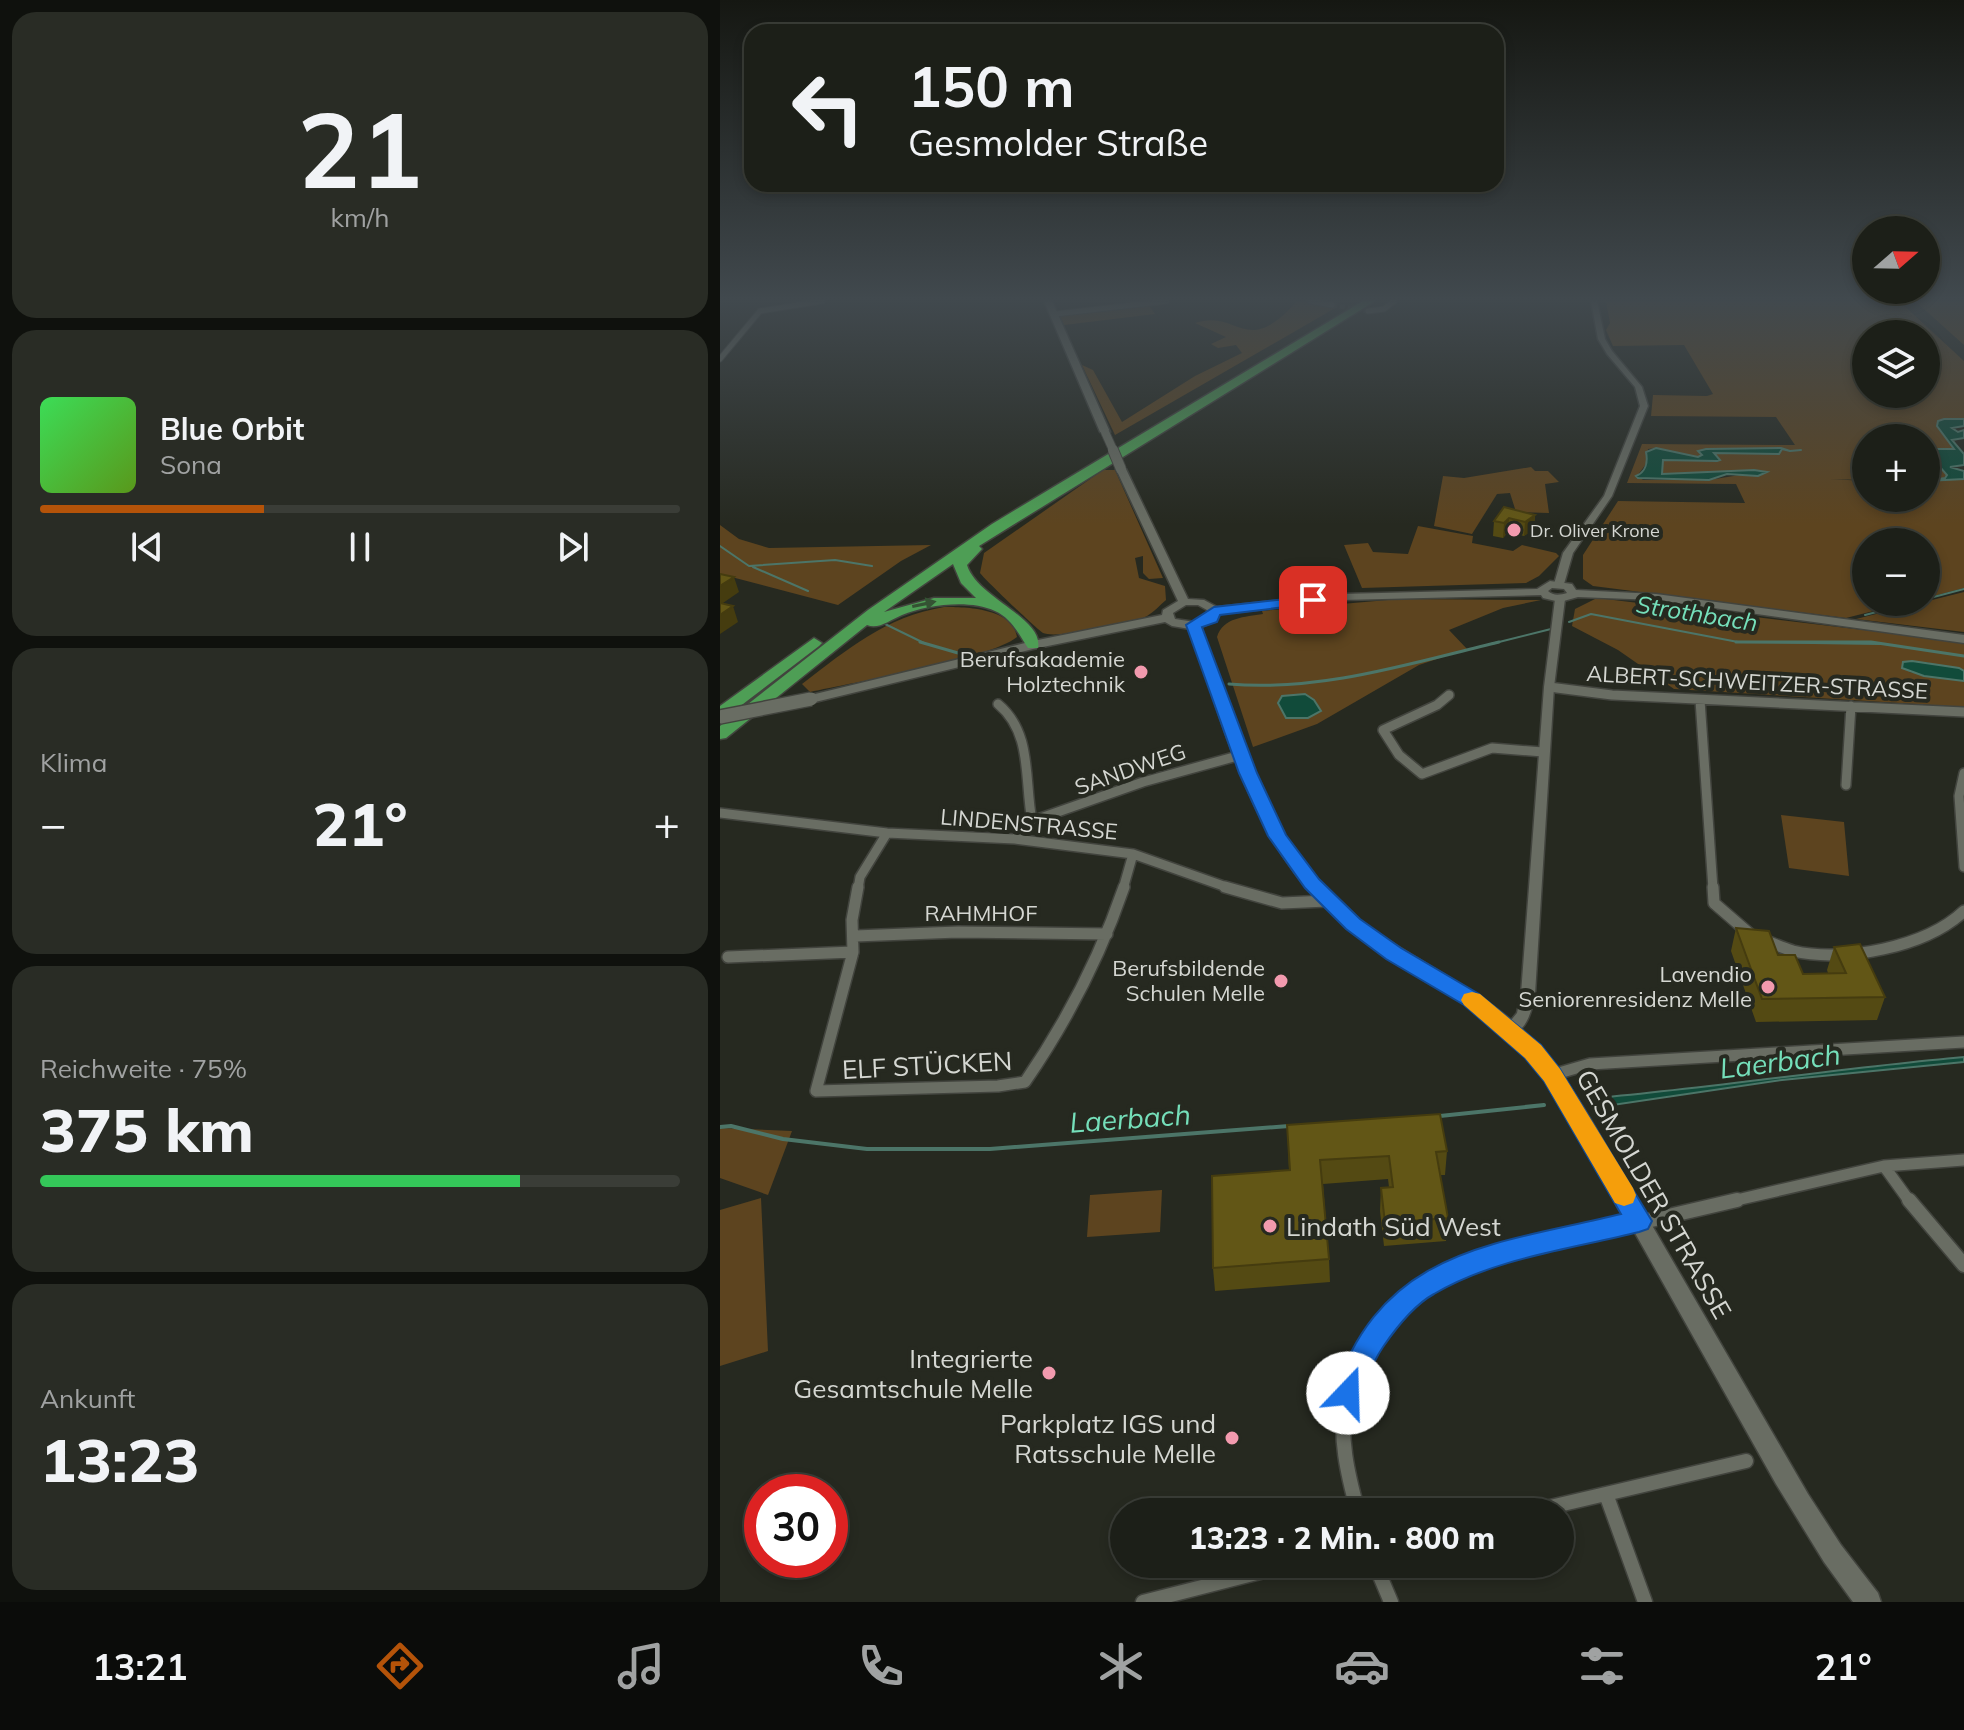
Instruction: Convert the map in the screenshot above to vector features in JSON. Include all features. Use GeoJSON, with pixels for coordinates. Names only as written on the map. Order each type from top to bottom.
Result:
{"type":"FeatureCollection","features":[{"type":"Feature","properties":{"kind":"highway"},"geometry":{"type":"LineString","coordinates":[[720,716],[847,618],[969,535],[1242,376]]}},
{"type":"Feature","properties":{"kind":"highway"},"geometry":{"type":"LineString","coordinates":[[720,734],[828,647],[997,527],[1247,376]]}},
{"type":"Feature","properties":{"kind":"highway"},"geometry":{"type":"LineString","coordinates":[[997,527],[960,564],[963,579],[973,590],[1019,623],[1033,645]]}},
{"type":"Feature","properties":{"kind":"highway"},"geometry":{"type":"LineString","coordinates":[[828,647],[912,606],[946,600],[997,606]]}},
{"type":"Feature","properties":{"kind":"main road"},"geometry":{"type":"LineString","coordinates":[[1081,376],[1184,602]]}},
{"type":"Feature","properties":{"kind":"main road"},"geometry":{"type":"LineString","coordinates":[[1543,592],[1546,586],[1559,584],[1572,588],[1574,593]]}},
{"type":"Feature","properties":{"kind":"main road"},"geometry":{"type":"LineString","coordinates":[[1214,611],[1368,596],[1543,592],[1560,599],[1574,593],[1656,597],[1964,639]]}},
{"type":"Feature","properties":{"kind":"main road"},"geometry":{"type":"LineString","coordinates":[[1167,618],[1170,609],[1184,602],[1207,604],[1214,611]]}},
{"type":"Feature","properties":{"kind":"main road"},"geometry":{"type":"LineString","coordinates":[[720,716],[811,699],[1033,645],[1167,618],[1175,623],[1194,625],[1211,619],[1214,611]]}},
{"type":"Feature","properties":{"kind":"main road","name":"GESMOLDER STRASSE"},"geometry":{"type":"LineString","coordinates":[[1194,625],[1241,755],[1277,836],[1327,901],[1393,953],[1472,1000],[1510,1030],[1552,1075],[1771,1454],[1840,1567],[1869,1602]]}},
{"type":"Feature","properties":{"kind":"street"},"geometry":{"type":"LineString","coordinates":[[1559,584],[1568,553],[1608,496],[1644,406],[1643,393],[1632,376]]}},
{"type":"Feature","properties":{"kind":"street"},"geometry":{"type":"LineString","coordinates":[[1510,1030],[1524,1015],[1528,994],[1543,752],[1560,599]]}},
{"type":"Feature","properties":{"kind":"street","name":"ALBERT-SCHWEITZER-STRASSE"},"geometry":{"type":"LineString","coordinates":[[1549,687],[1612,695],[1964,712]]}},
{"type":"Feature","properties":{"kind":"street"},"geometry":{"type":"LineString","coordinates":[[1449,695],[1437,705],[1383,730],[1387,740],[1412,769],[1422,774],[1492,748],[1543,752]]}},
{"type":"Feature","properties":{"kind":"street"},"geometry":{"type":"LineString","coordinates":[[1700,700],[1714,903],[1747,933],[1797,952],[1862,953],[1902,944],[1956,921],[1964,911]]}},
{"type":"Feature","properties":{"kind":"street"},"geometry":{"type":"LineString","coordinates":[[998,704],[1012,712],[1020,726],[1032,821],[1015,839]]}},
{"type":"Feature","properties":{"kind":"street"},"geometry":{"type":"LineString","coordinates":[[1846,785],[1851,706]]}},
{"type":"Feature","properties":{"kind":"street","name":"SANDWEG"},"geometry":{"type":"LineString","coordinates":[[1032,821],[1143,782],[1241,755]]}},
{"type":"Feature","properties":{"kind":"street"},"geometry":{"type":"LineString","coordinates":[[1964,773],[1959,796],[1964,867]]}},
{"type":"Feature","properties":{"kind":"street","name":"LINDENSTRASSE"},"geometry":{"type":"LineString","coordinates":[[720,813],[887,833],[1015,839],[1133,854],[1282,903],[1327,901]]}},
{"type":"Feature","properties":{"kind":"street","name":"ELF STÜCKEN"},"geometry":{"type":"LineString","coordinates":[[887,833],[860,877],[852,920],[855,936],[853,952],[816,1091],[998,1086],[1025,1082],[1048,1050],[1082,990],[1107,934],[1133,854]]}},
{"type":"Feature","properties":{"kind":"street","name":"RAHMHOF"},"geometry":{"type":"LineString","coordinates":[[855,936],[958,932],[1107,934]]}},
{"type":"Feature","properties":{"kind":"street"},"geometry":{"type":"LineString","coordinates":[[728,957],[853,952]]}},
{"type":"Feature","properties":{"kind":"street"},"geometry":{"type":"LineString","coordinates":[[1552,1075],[1590,1064],[1964,1042]]}},
{"type":"Feature","properties":{"kind":"street"},"geometry":{"type":"LineString","coordinates":[[1355,1498],[1343,1424],[1348,1393],[1357,1365],[1372,1339],[1397,1308],[1422,1286],[1474,1261],[1639,1221],[1884,1166],[1964,1160]]}},
{"type":"Feature","properties":{"kind":"street"},"geometry":{"type":"LineString","coordinates":[[1884,1166],[1924,1221],[1964,1265]]}},
{"type":"Feature","properties":{"kind":"street"},"geometry":{"type":"LineString","coordinates":[[1574,1501],[1746,1461]]}},
{"type":"Feature","properties":{"kind":"street"},"geometry":{"type":"LineString","coordinates":[[1606,1494],[1645,1602]]}},
{"type":"Feature","properties":{"kind":"street"},"geometry":{"type":"LineString","coordinates":[[1143,1602],[1178,1598],[1245,1578]]}},
{"type":"Feature","properties":{"kind":"street"},"geometry":{"type":"LineString","coordinates":[[1381,1578],[1391,1602]]}},
{"type":"Feature","properties":{"kind":"shaded area"},"geometry":{"type":"Polygon","coordinates":[[[1087,376],[1096,376],[1122,422],[1195,376],[1218,376],[1115,435],[1087,376]]]}},
{"type":"Feature","properties":{"kind":"shaded area"},"geometry":{"type":"Polygon","coordinates":[[[1702,376],[1852,376],[1852,408],[1940,408],[1940,376],[1964,376],[1964,419],[1944,419],[1947,440],[1955,446],[1954,449],[1940,451],[1940,424],[1852,424],[1852,480],[1830,479],[1852,480],[1852,512],[1940,512],[1940,480],[1964,479],[1964,588],[1940,594],[1940,528],[1852,528],[1854,616],[1846,618],[1593,586],[1583,579],[1583,555],[1618,501],[1745,503],[1736,484],[1627,483],[1642,444],[1795,445],[1776,417],[1651,416],[1653,395],[1713,394],[1702,376]],[[1782,448],[1702,449],[1702,456],[1648,449],[1646,464],[1637,476],[1643,480],[1709,480],[1764,471],[1661,474],[1663,459],[1717,461],[1720,460],[1710,453],[1779,454],[1782,448]]]}},
{"type":"Feature","properties":{"kind":"shaded area"},"geometry":{"type":"Polygon","coordinates":[[[1964,419],[1964,426],[1952,428],[1958,432],[1964,430],[1964,438],[1952,440],[1964,454],[1964,465],[1950,467],[1964,471],[1964,479],[1940,480],[1947,475],[1940,467],[1940,449],[1954,449],[1940,430],[1938,421],[1964,419]]]}},
{"type":"Feature","properties":{"kind":"shaded area"},"geometry":{"type":"Polygon","coordinates":[[[1656,448],[1698,457],[1702,455],[1698,451],[1706,449],[1781,448],[1790,451],[1782,449],[1779,454],[1714,453],[1720,460],[1717,461],[1663,460],[1662,474],[1767,472],[1758,476],[1727,474],[1709,480],[1638,478],[1636,476],[1646,466],[1646,452],[1656,448]]]}},
{"type":"Feature","properties":{"kind":"shaded area"},"geometry":{"type":"Polygon","coordinates":[[[1531,467],[1535,471],[1548,471],[1559,482],[1545,484],[1549,513],[1516,512],[1510,493],[1497,494],[1472,534],[1434,526],[1443,476],[1464,478],[1531,467]]]}},
{"type":"Feature","properties":{"kind":"shaded area"},"geometry":{"type":"Polygon","coordinates":[[[1940,467],[1947,475],[1940,479],[1940,467]]]}},
{"type":"Feature","properties":{"kind":"shaded area"},"geometry":{"type":"Polygon","coordinates":[[[1103,470],[1115,470],[1163,578],[1149,579],[1143,573],[1143,556],[1135,558],[1139,578],[1165,586],[1166,600],[1147,616],[1127,623],[1095,630],[1043,633],[980,573],[984,553],[1103,470]]]}},
{"type":"Feature","properties":{"kind":"shaded area"},"geometry":{"type":"Polygon","coordinates":[[[720,525],[739,539],[769,548],[931,545],[901,561],[838,605],[720,574],[720,525]]]}},
{"type":"Feature","properties":{"kind":"shaded area"},"geometry":{"type":"Polygon","coordinates":[[[1418,526],[1473,536],[1472,543],[1513,551],[1522,545],[1559,556],[1539,576],[1526,583],[1362,588],[1344,545],[1368,543],[1373,552],[1408,554],[1418,526]]]}},
{"type":"Feature","properties":{"kind":"shaded area"},"geometry":{"type":"Polygon","coordinates":[[[1964,592],[1964,632],[1856,619],[1868,616],[1940,616],[1940,598],[1964,592]]]}},
{"type":"Feature","properties":{"kind":"shaded area"},"geometry":{"type":"Polygon","coordinates":[[[1597,598],[1964,642],[1964,671],[1925,662],[1909,672],[1964,681],[1964,707],[1674,689],[1618,650],[1572,626],[1575,609],[1597,598]]]}},
{"type":"Feature","properties":{"kind":"shaded area"},"geometry":{"type":"Polygon","coordinates":[[[1399,599],[1541,600],[1503,608],[1449,630],[1467,649],[1419,665],[1317,724],[1253,747],[1217,637],[1224,625],[1236,619],[1263,614],[1262,611],[1399,599]]]}},
{"type":"Feature","properties":{"kind":"shaded area"},"geometry":{"type":"Polygon","coordinates":[[[944,607],[976,609],[998,615],[1014,627],[1017,637],[979,654],[919,669],[810,692],[802,684],[868,636],[903,618],[944,607]]]}},
{"type":"Feature","properties":{"kind":"shaded area"},"geometry":{"type":"Polygon","coordinates":[[[1903,662],[1959,668],[1964,671],[1964,681],[1924,676],[1902,668],[1903,662]]]}},
{"type":"Feature","properties":{"kind":"shaded area"},"geometry":{"type":"Polygon","coordinates":[[[1305,694],[1314,700],[1321,711],[1308,718],[1286,718],[1278,703],[1282,696],[1305,694]]]}},
{"type":"Feature","properties":{"kind":"shaded area"},"geometry":{"type":"Polygon","coordinates":[[[1781,815],[1844,822],[1849,876],[1789,868],[1781,815]]]}},
{"type":"Feature","properties":{"kind":"shaded area"},"geometry":{"type":"Polygon","coordinates":[[[1964,1057],[1964,1062],[1782,1080],[1606,1106],[1596,1098],[1872,1066],[1964,1057]]]}},
{"type":"Feature","properties":{"kind":"shaded area"},"geometry":{"type":"Polygon","coordinates":[[[720,1128],[792,1131],[768,1195],[720,1178],[720,1128]]]}},
{"type":"Feature","properties":{"kind":"shaded area"},"geometry":{"type":"Polygon","coordinates":[[[1162,1190],[1160,1232],[1087,1237],[1090,1195],[1162,1190]]]}},
{"type":"Feature","properties":{"kind":"shaded area"},"geometry":{"type":"Polygon","coordinates":[[[761,1198],[768,1351],[720,1366],[720,1210],[761,1198]]]}},
{"type":"Feature","properties":{"kind":"building"},"geometry":{"type":"Polygon","coordinates":[[[1504,507],[1535,515],[1525,522],[1509,518],[1504,523],[1494,521],[1504,507]]]}},
{"type":"Feature","properties":{"kind":"building"},"geometry":{"type":"Polygon","coordinates":[[[720,574],[734,577],[720,586],[720,574]]]}},
{"type":"Feature","properties":{"kind":"building"},"geometry":{"type":"Polygon","coordinates":[[[720,603],[733,606],[720,615],[720,603]]]}},
{"type":"Feature","properties":{"kind":"building"},"geometry":{"type":"Polygon","coordinates":[[[1736,928],[1769,931],[1778,955],[1795,955],[1803,974],[1846,973],[1834,947],[1860,944],[1885,997],[1762,999],[1736,928]]]}},
{"type":"Feature","properties":{"kind":"building","name":"Lindath Süd West"},"geometry":{"type":"Polygon","coordinates":[[[1440,1114],[1447,1151],[1436,1152],[1448,1218],[1385,1223],[1381,1188],[1393,1187],[1389,1156],[1320,1160],[1329,1259],[1213,1268],[1212,1176],[1290,1170],[1287,1125],[1440,1114]]]}},
{"type":"Feature","properties":{"kind":"waterway"},"geometry":{"type":"LineString","coordinates":[[1790,451],[1801,450]]}},
{"type":"Feature","properties":{"kind":"waterway","name":"Strothbach"},"geometry":{"type":"LineString","coordinates":[[720,546],[749,566],[835,560],[872,566]]}},
{"type":"Feature","properties":{"kind":"waterway"},"geometry":{"type":"LineString","coordinates":[[753,567],[808,591]]}},
{"type":"Feature","properties":{"kind":"waterway"},"geometry":{"type":"LineString","coordinates":[[1940,595],[1964,589]]}},
{"type":"Feature","properties":{"kind":"waterway","name":"Strothbach"},"geometry":{"type":"LineString","coordinates":[[1569,622],[1591,614],[1738,642]]}},
{"type":"Feature","properties":{"kind":"waterway"},"geometry":{"type":"LineString","coordinates":[[885,624],[925,643]]}},
{"type":"Feature","properties":{"kind":"waterway","name":"Strothbach"},"geometry":{"type":"LineString","coordinates":[[1229,684],[1298,684],[1332,680],[1399,667],[1551,629]]}},
{"type":"Feature","properties":{"kind":"waterway"},"geometry":{"type":"LineString","coordinates":[[920,642],[925,643]]}},
{"type":"Feature","properties":{"kind":"waterway","name":"Strothbach"},"geometry":{"type":"LineString","coordinates":[[1738,642],[1871,642],[1964,656]]}},
{"type":"Feature","properties":{"kind":"waterway","name":"Strothbach"},"geometry":{"type":"LineString","coordinates":[[1738,642],[1881,644]]}},
{"type":"Feature","properties":{"kind":"waterway"},"geometry":{"type":"LineString","coordinates":[[925,643],[958,653]]}},
{"type":"Feature","properties":{"kind":"waterway","name":"Laerbach"},"geometry":{"type":"LineString","coordinates":[[1440,1116],[1544,1105]]}},
{"type":"Feature","properties":{"kind":"waterway","name":"Laerbach"},"geometry":{"type":"LineString","coordinates":[[720,1127],[731,1126],[783,1139],[867,1149],[990,1149],[1289,1126]]}},
{"type":"Feature","properties":{"kind":"slow traffic"},"geometry":{"type":"LineString","coordinates":[[1472,1000],[1510,1030],[1552,1075],[1624,1195]]}},
{"type":"Feature","properties":{"kind":"place","name":"Dr. Oliver Krone"},"geometry":{"type":"Point","coordinates":[1514,530]}},
{"type":"Feature","properties":{"kind":"place","name":"Berufsakademie Holztechnik"},"geometry":{"type":"Point","coordinates":[1141,672]}},
{"type":"Feature","properties":{"kind":"place","name":"Berufsbildende Schulen Melle"},"geometry":{"type":"Point","coordinates":[1281,981]}},
{"type":"Feature","properties":{"kind":"place","name":"Lavendio Seniorenresidenz Melle"},"geometry":{"type":"Point","coordinates":[1768,987]}},
{"type":"Feature","properties":{"kind":"place","name":"Lindath Süd West"},"geometry":{"type":"Point","coordinates":[1270,1226]}},
{"type":"Feature","properties":{"kind":"place","name":"Integrierte Gesamtschule Melle"},"geometry":{"type":"Point","coordinates":[1049,1373]}},
{"type":"Feature","properties":{"kind":"place","name":"Parkplatz IGS und Ratsschule Melle"},"geometry":{"type":"Point","coordinates":[1232,1438]}},
{"type":"Feature","properties":{"kind":"route"},"geometry":{"type":"LineString","coordinates":[[1313,600],[1214,611],[1207,622],[1194,625],[1248,773],[1277,836],[1312,884],[1353,924],[1393,953],[1472,1000],[1533,1052],[1552,1075],[1639,1221],[1474,1261],[1422,1286],[1397,1308],[1372,1339],[1357,1365],[1348,1393]]}}]}
